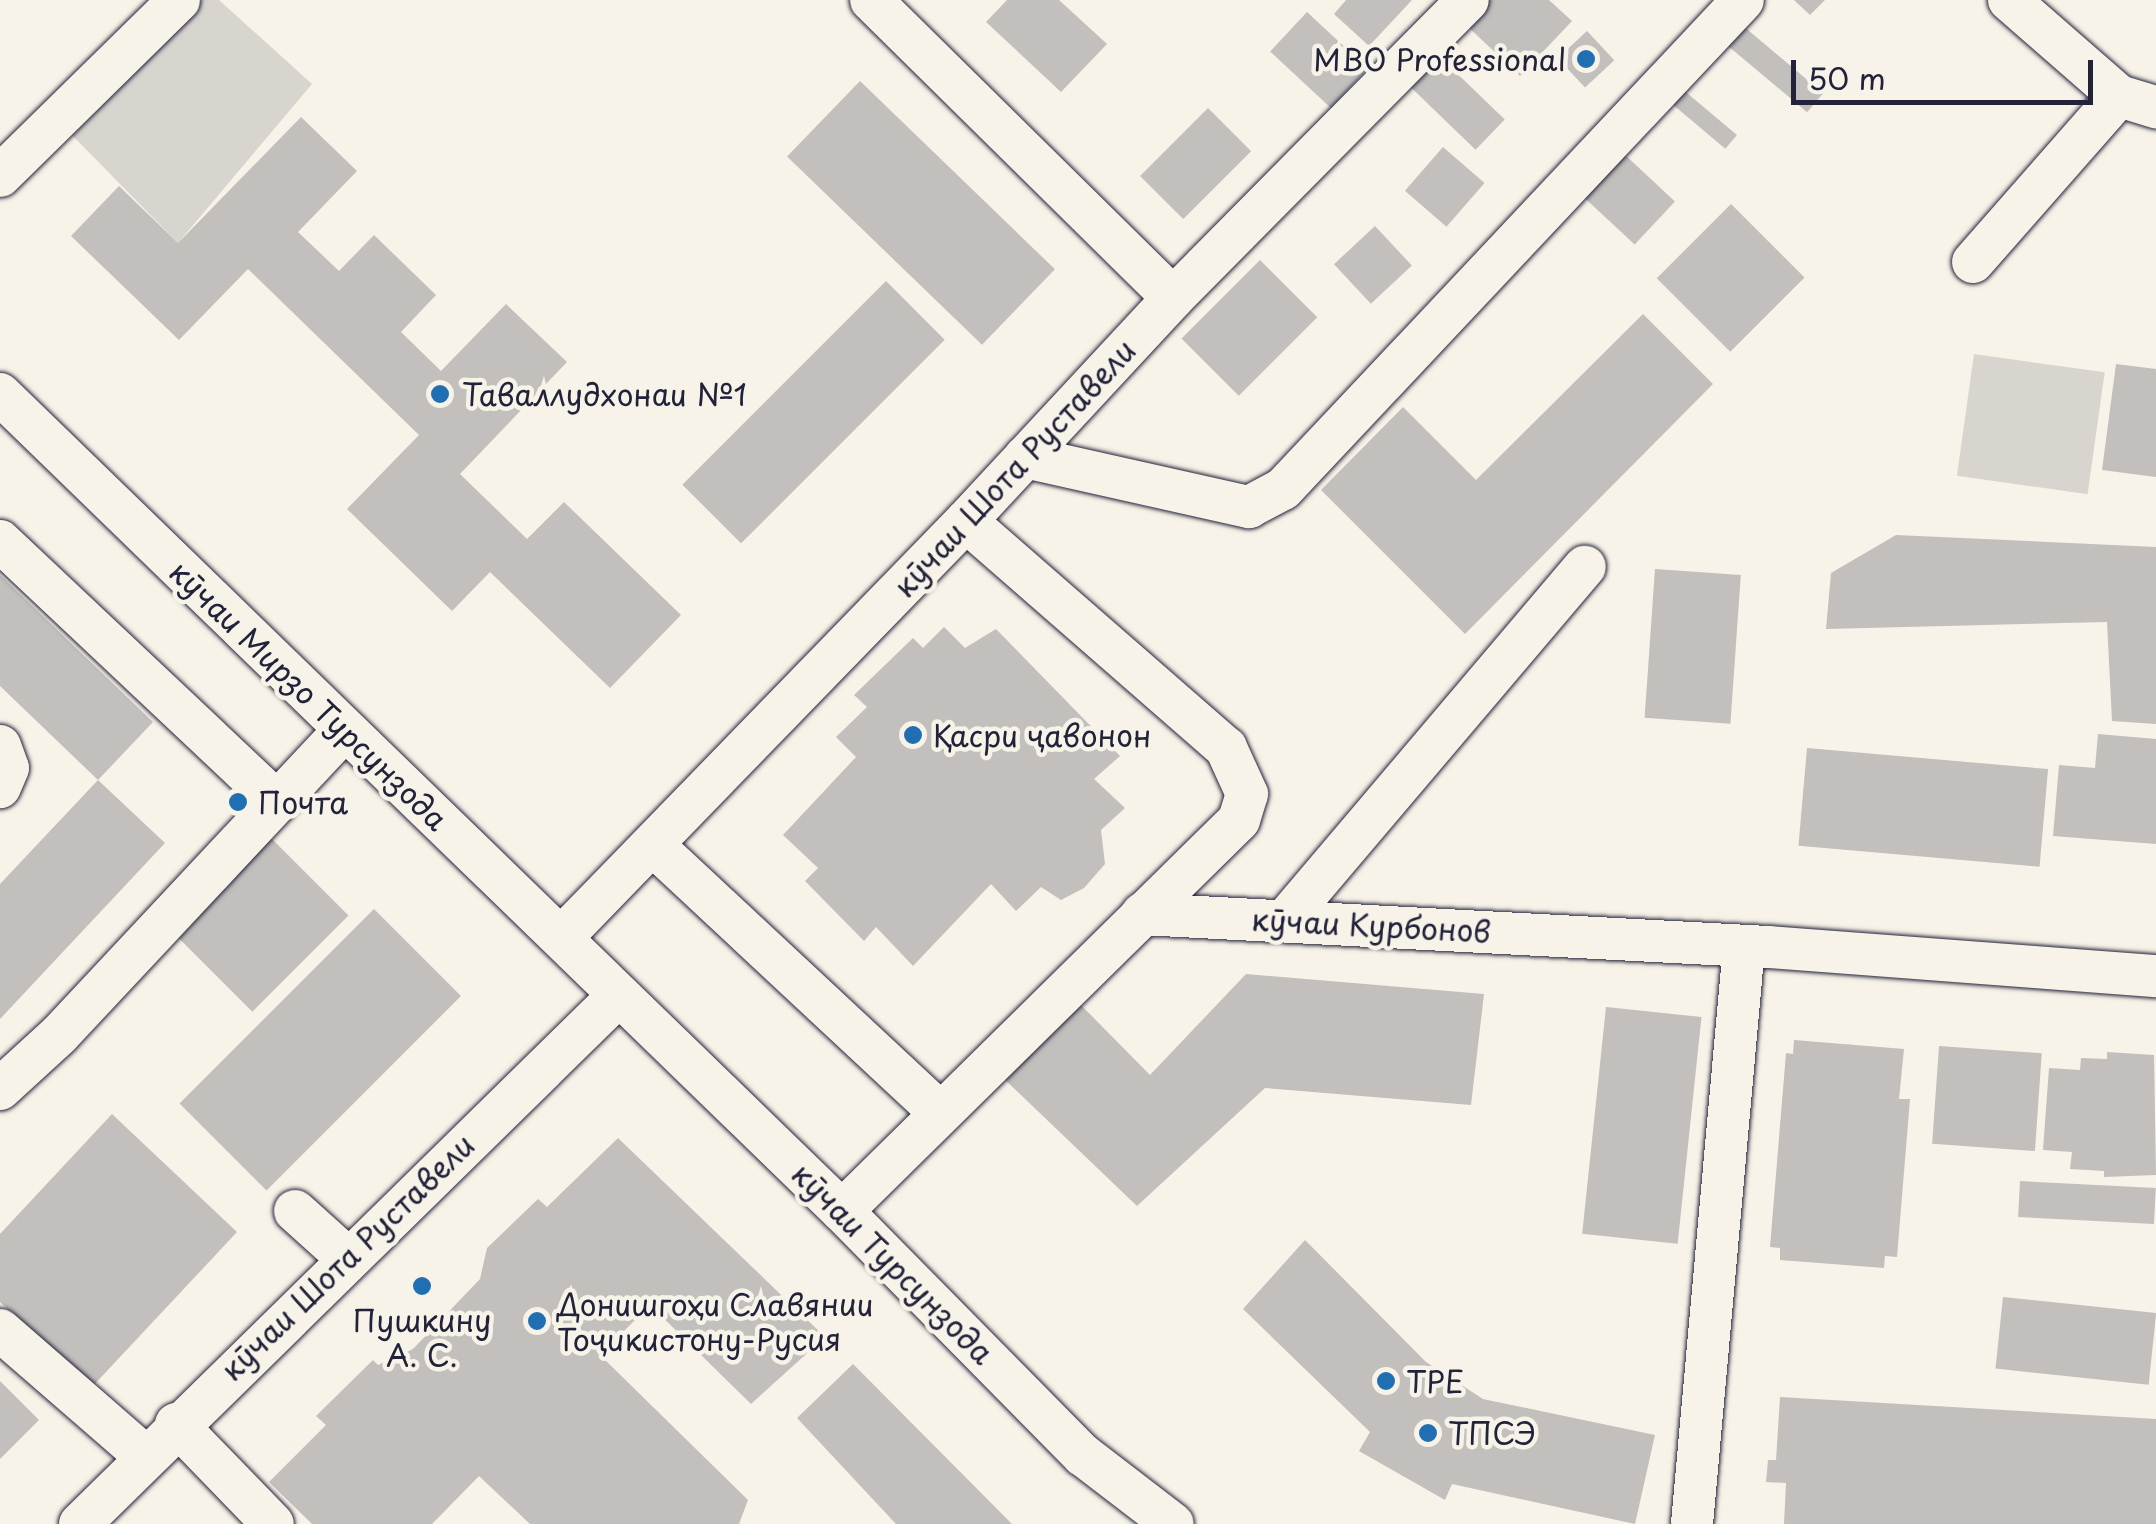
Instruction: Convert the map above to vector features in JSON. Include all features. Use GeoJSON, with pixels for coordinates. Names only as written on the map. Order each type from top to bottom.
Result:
{"type":"FeatureCollection","features":[{"type":"Feature","properties":{"kind":"street"},"geometry":{"type":"LineString","coordinates":[[0,176],[179,0]]}},
{"type":"Feature","properties":{"kind":"street"},"geometry":{"type":"LineString","coordinates":[[871,0],[1173,298]]}},
{"type":"Feature","properties":{"kind":"street","name":"кӯчаи Шота Руставели"},"geometry":{"type":"LineString","coordinates":[[562,938],[966,522],[1173,298],[1468,0]]}},
{"type":"Feature","properties":{"kind":"street"},"geometry":{"type":"LineString","coordinates":[[1026,457],[1248,506],[1284,489],[1743,0]]}},
{"type":"Feature","properties":{"kind":"street"},"geometry":{"type":"LineString","coordinates":[[1972,262],[2138,101],[2009,0]]}},
{"type":"Feature","properties":{"kind":"street","name":"кӯчаи Мирзо Турсунзода"},"geometry":{"type":"LineString","coordinates":[[0,394],[619,995]]}},
{"type":"Feature","properties":{"kind":"street"},"geometry":{"type":"LineString","coordinates":[[842,1210],[1239,820],[1247,794],[1226,748],[966,522]]}},
{"type":"Feature","properties":{"kind":"street"},"geometry":{"type":"LineString","coordinates":[[0,541],[277,802]]}},
{"type":"Feature","properties":{"kind":"street"},"geometry":{"type":"LineString","coordinates":[[1286,919],[1585,566]]}},
{"type":"Feature","properties":{"kind":"street"},"geometry":{"type":"LineString","coordinates":[[0,1089],[59,1035],[344,732]]}},
{"type":"Feature","properties":{"kind":"street"},"geometry":{"type":"LineString","coordinates":[[0,746],[8,768],[0,787]]}},
{"type":"Feature","properties":{"kind":"street"},"geometry":{"type":"LineString","coordinates":[[654,846],[939,1112]]}},
{"type":"Feature","properties":{"kind":"street","name":"кӯчаи Курбонов"},"geometry":{"type":"LineString","coordinates":[[1142,914],[1744,946],[2156,976]]}},
{"type":"Feature","properties":{"kind":"street"},"geometry":{"type":"LineString","coordinates":[[1692,1524],[1744,946]]}},
{"type":"Feature","properties":{"kind":"street","name":"кӯчаи Шота Руставели"},"geometry":{"type":"LineString","coordinates":[[80,1524],[345,1256],[619,995]]}},
{"type":"Feature","properties":{"kind":"street","name":"кӯчаи Турсунзода"},"geometry":{"type":"LineString","coordinates":[[619,995],[842,1210],[1083,1455],[1173,1524]]}},
{"type":"Feature","properties":{"kind":"street"},"geometry":{"type":"LineString","coordinates":[[296,1211],[345,1256]]}},
{"type":"Feature","properties":{"kind":"street"},"geometry":{"type":"LineString","coordinates":[[0,1330],[145,1456]]}},
{"type":"Feature","properties":{"kind":"street"},"geometry":{"type":"LineString","coordinates":[[176,1424],[273,1524]]}},
{"type":"Feature","properties":{"kind":"street"},"geometry":{"type":"LineString","coordinates":[[1083,1455],[1134,1524]]}},
{"type":"Feature","properties":{"kind":"shaded area"},"geometry":{"type":"Polygon","coordinates":[[[183,0],[219,0],[312,84],[178,243],[63,126],[183,0]]]}},
{"type":"Feature","properties":{"kind":"shaded area"},"geometry":{"type":"Polygon","coordinates":[[[1974,354],[2105,372],[2088,494],[1957,476],[1974,354]]]}},
{"type":"Feature","properties":{"kind":"building"},"geometry":{"type":"Polygon","coordinates":[[[1007,0],[1059,0],[1107,44],[1061,92],[986,22],[1007,0]]]}},
{"type":"Feature","properties":{"kind":"building"},"geometry":{"type":"Polygon","coordinates":[[[1346,0],[1412,0],[1369,46],[1334,14],[1346,0]]]}},
{"type":"Feature","properties":{"kind":"building"},"geometry":{"type":"Polygon","coordinates":[[[1484,0],[1549,0],[1572,21],[1520,76],[1463,22],[1484,0]]]}},
{"type":"Feature","properties":{"kind":"building"},"geometry":{"type":"Polygon","coordinates":[[[1794,0],[1825,0],[1810,15],[1794,0]]]}},
{"type":"Feature","properties":{"kind":"building"},"geometry":{"type":"Polygon","coordinates":[[[1307,12],[1368,69],[1331,108],[1270,51],[1307,12]]]}},
{"type":"Feature","properties":{"kind":"building"},"geometry":{"type":"Polygon","coordinates":[[[1742,25],[1823,93],[1807,112],[1726,44],[1742,25]]]}},
{"type":"Feature","properties":{"kind":"building","name":"MBO Professional"},"geometry":{"type":"Polygon","coordinates":[[[1587,31],[1614,60],[1585,88],[1558,58],[1587,31]]]}},
{"type":"Feature","properties":{"kind":"building"},"geometry":{"type":"Polygon","coordinates":[[[1440,57],[1505,120],[1476,150],[1411,87],[1440,57]]]}},
{"type":"Feature","properties":{"kind":"building"},"geometry":{"type":"Polygon","coordinates":[[[860,81],[1055,269],[982,345],[787,157],[860,81]]]}},
{"type":"Feature","properties":{"kind":"building"},"geometry":{"type":"Polygon","coordinates":[[[1681,88],[1737,135],[1725,149],[1669,102],[1681,88]]]}},
{"type":"Feature","properties":{"kind":"building"},"geometry":{"type":"Polygon","coordinates":[[[1208,108],[1251,151],[1183,219],[1140,176],[1208,108]]]}},
{"type":"Feature","properties":{"kind":"building"},"geometry":{"type":"Polygon","coordinates":[[[301,117],[357,171],[298,232],[339,271],[374,235],[436,295],[401,332],[441,371],[506,304],[567,362],[460,474],[527,539],[564,502],[681,615],[610,688],[490,572],[452,611],[347,509],[419,435],[248,269],[179,340],[71,236],[119,186],[178,243],[301,117]]]}},
{"type":"Feature","properties":{"kind":"building"},"geometry":{"type":"Polygon","coordinates":[[[1443,147],[1485,183],[1446,227],[1405,191],[1443,147]]]}},
{"type":"Feature","properties":{"kind":"building"},"geometry":{"type":"Polygon","coordinates":[[[1623,153],[1675,201],[1635,245],[1583,196],[1623,153]]]}},
{"type":"Feature","properties":{"kind":"building"},"geometry":{"type":"Polygon","coordinates":[[[1731,204],[1805,278],[1730,352],[1657,278],[1731,204]]]}},
{"type":"Feature","properties":{"kind":"building"},"geometry":{"type":"Polygon","coordinates":[[[1375,226],[1412,265],[1371,304],[1334,264],[1375,226]]]}},
{"type":"Feature","properties":{"kind":"building"},"geometry":{"type":"Polygon","coordinates":[[[1260,260],[1317,317],[1239,396],[1182,338],[1260,260]]]}},
{"type":"Feature","properties":{"kind":"building"},"geometry":{"type":"Polygon","coordinates":[[[886,281],[945,340],[741,543],[682,485],[886,281]]]}},
{"type":"Feature","properties":{"kind":"building"},"geometry":{"type":"Polygon","coordinates":[[[1643,314],[1713,384],[1465,634],[1321,490],[1403,407],[1476,480],[1643,314]]]}},
{"type":"Feature","properties":{"kind":"building"},"geometry":{"type":"Polygon","coordinates":[[[2116,364],[2156,369],[2156,477],[2102,470],[2116,364]]]}},
{"type":"Feature","properties":{"kind":"building"},"geometry":{"type":"Polygon","coordinates":[[[1896,535],[2156,547],[2156,724],[2112,721],[2107,622],[1826,629],[1831,573],[1896,535]]]}},
{"type":"Feature","properties":{"kind":"building"},"geometry":{"type":"Polygon","coordinates":[[[1655,569],[1741,575],[1730,724],[1645,718],[1655,569]]]}},
{"type":"Feature","properties":{"kind":"building"},"geometry":{"type":"Polygon","coordinates":[[[0,575],[153,722],[98,780],[0,686],[0,575]]]}},
{"type":"Feature","properties":{"kind":"building"},"geometry":{"type":"Polygon","coordinates":[[[944,627],[965,648],[996,629],[1120,756],[1094,779],[1125,808],[1101,830],[1105,864],[1084,888],[1061,900],[1041,887],[1016,911],[991,884],[913,966],[876,927],[864,941],[805,881],[818,868],[783,835],[856,757],[836,737],[867,707],[854,695],[913,638],[923,648],[944,627]]]}},
{"type":"Feature","properties":{"kind":"building"},"geometry":{"type":"Polygon","coordinates":[[[2098,734],[2156,739],[2156,844],[2053,836],[2059,765],[2095,768],[2098,734]]]}},
{"type":"Feature","properties":{"kind":"building"},"geometry":{"type":"Polygon","coordinates":[[[1807,748],[2048,769],[2040,867],[1798,846],[1807,748]]]}},
{"type":"Feature","properties":{"kind":"building"},"geometry":{"type":"Polygon","coordinates":[[[98,780],[165,843],[0,1019],[0,884],[98,780]]]}},
{"type":"Feature","properties":{"kind":"building"},"geometry":{"type":"Polygon","coordinates":[[[270,837],[348,915],[252,1012],[174,933],[270,837]]]}},
{"type":"Feature","properties":{"kind":"building"},"geometry":{"type":"Polygon","coordinates":[[[374,909],[461,996],[267,1190],[180,1103],[374,909]]]}},
{"type":"Feature","properties":{"kind":"building"},"geometry":{"type":"Polygon","coordinates":[[[1246,974],[1484,994],[1471,1105],[1265,1088],[1137,1206],[998,1073],[1076,1000],[1150,1075],[1246,974]]]}},
{"type":"Feature","properties":{"kind":"building"},"geometry":{"type":"Polygon","coordinates":[[[1606,1007],[1701,1017],[1678,1244],[1582,1234],[1606,1007]]]}},
{"type":"Feature","properties":{"kind":"building"},"geometry":{"type":"Polygon","coordinates":[[[1794,1040],[1904,1049],[1899,1099],[1910,1099],[1897,1257],[1885,1256],[1884,1268],[1780,1260],[1780,1248],[1770,1247],[1786,1053],[1793,1054],[1794,1040]]]}},
{"type":"Feature","properties":{"kind":"building"},"geometry":{"type":"Polygon","coordinates":[[[1939,1046],[2042,1053],[2035,1151],[1932,1144],[1939,1046]]]}},
{"type":"Feature","properties":{"kind":"building"},"geometry":{"type":"Polygon","coordinates":[[[2107,1052],[2154,1055],[2156,1175],[2104,1177],[2104,1171],[2070,1169],[2072,1152],[2043,1150],[2049,1068],[2080,1070],[2081,1058],[2107,1059],[2107,1052]]]}},
{"type":"Feature","properties":{"kind":"building"},"geometry":{"type":"Polygon","coordinates":[[[112,1114],[237,1232],[91,1388],[0,1302],[0,1234],[112,1114]]]}},
{"type":"Feature","properties":{"kind":"building","name":"Донишгоҳи Славянии Тоҷикистону-Русия"},"geometry":{"type":"Polygon","coordinates":[[[618,1138],[825,1337],[751,1404],[650,1305],[600,1355],[748,1500],[739,1524],[530,1524],[479,1476],[432,1524],[312,1524],[269,1482],[326,1425],[316,1416],[373,1360],[378,1365],[413,1349],[480,1279],[487,1248],[538,1199],[547,1207],[618,1138]]]}},
{"type":"Feature","properties":{"kind":"building"},"geometry":{"type":"Polygon","coordinates":[[[2020,1181],[2156,1188],[2154,1224],[2018,1217],[2020,1181]]]}},
{"type":"Feature","properties":{"kind":"building","name":"TPE"},"geometry":{"type":"Polygon","coordinates":[[[1305,1240],[1426,1362],[1483,1399],[1655,1435],[1635,1524],[1452,1484],[1445,1500],[1359,1451],[1370,1432],[1243,1309],[1305,1240]]]}},
{"type":"Feature","properties":{"kind":"building"},"geometry":{"type":"Polygon","coordinates":[[[2003,1297],[2156,1313],[2149,1385],[1995,1369],[2003,1297]]]}},
{"type":"Feature","properties":{"kind":"building"},"geometry":{"type":"Polygon","coordinates":[[[853,1364],[1012,1524],[896,1524],[797,1418],[853,1364]]]}},
{"type":"Feature","properties":{"kind":"building"},"geometry":{"type":"Polygon","coordinates":[[[0,1381],[39,1420],[0,1459],[0,1381]]]}},
{"type":"Feature","properties":{"kind":"building"},"geometry":{"type":"Polygon","coordinates":[[[1780,1397],[2156,1419],[2156,1524],[1784,1524],[1786,1483],[1766,1482],[1768,1460],[1776,1460],[1780,1397]]]}},
{"type":"Feature","properties":{"kind":"place","name":"MBO Professional"},"geometry":{"type":"Point","coordinates":[1586,59]}},
{"type":"Feature","properties":{"kind":"place","name":"Таваллудхонаи №1"},"geometry":{"type":"Point","coordinates":[440,394]}},
{"type":"Feature","properties":{"kind":"place","name":"Қасри ҷавонон"},"geometry":{"type":"Point","coordinates":[913,735]}},
{"type":"Feature","properties":{"kind":"place","name":"Почта"},"geometry":{"type":"Point","coordinates":[238,802]}},
{"type":"Feature","properties":{"kind":"place","name":"Пушкину А. С."},"geometry":{"type":"Point","coordinates":[422,1286]}},
{"type":"Feature","properties":{"kind":"place","name":"Донишгоҳи Славянии Тоҷикистону-Русия"},"geometry":{"type":"Point","coordinates":[537,1321]}},
{"type":"Feature","properties":{"kind":"place","name":"TPE"},"geometry":{"type":"Point","coordinates":[1386,1381]}},
{"type":"Feature","properties":{"kind":"place","name":"ТПСЭ"},"geometry":{"type":"Point","coordinates":[1428,1433]}}]}
